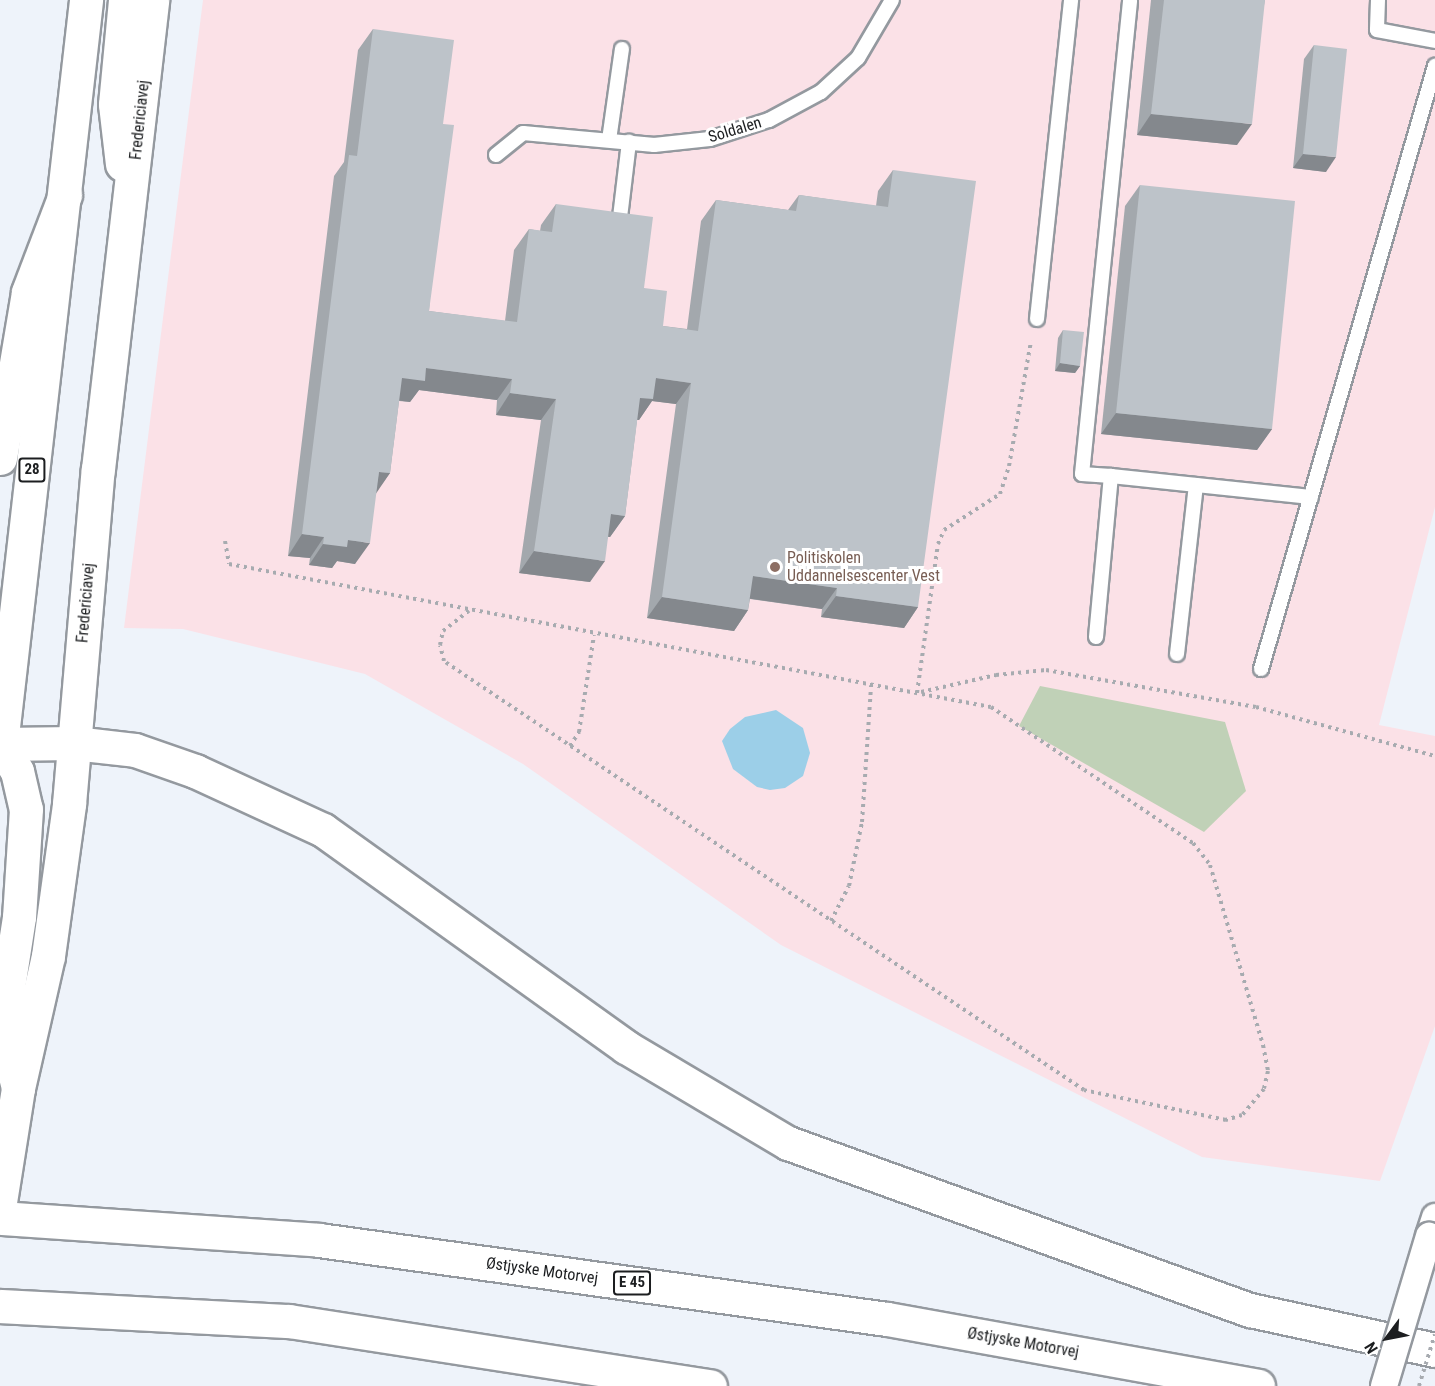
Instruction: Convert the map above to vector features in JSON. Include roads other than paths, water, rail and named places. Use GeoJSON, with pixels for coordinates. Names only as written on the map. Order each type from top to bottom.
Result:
{"type":"FeatureCollection","features":[{"type":"Feature","properties":{"kind":"main road","name":"28"},"geometry":{"type":"LineString","coordinates":[[0,747],[86,0]]}},
{"type":"Feature","properties":{"kind":"main road"},"geometry":{"type":"LineString","coordinates":[[125,0],[115,104],[128,225]]}},
{"type":"Feature","properties":{"kind":"main road","name":"Fredericiavej"},"geometry":{"type":"LineString","coordinates":[[0,1202],[18,1088],[48,956],[74,743],[98,470],[128,225],[152,0]]}},
{"type":"Feature","properties":{"kind":"main road"},"geometry":{"type":"LineString","coordinates":[[0,458],[28,292],[65,195]]}},
{"type":"Feature","properties":{"kind":"main road"},"geometry":{"type":"LineString","coordinates":[[0,747],[74,743],[135,750],[195,771],[323,830],[626,1047],[788,1143],[1250,1310],[1435,1350]]}},
{"type":"Feature","properties":{"kind":"main road"},"geometry":{"type":"LineString","coordinates":[[0,747],[17,771],[26,810],[19,917],[2,1025],[18,1088]]}},
{"type":"Feature","properties":{"kind":"main road","name":"Østjyske Motorvej"},"geometry":{"type":"LineString","coordinates":[[0,1218],[319,1240],[886,1319],[1258,1386]]}},
{"type":"Feature","properties":{"kind":"main road"},"geometry":{"type":"LineString","coordinates":[[0,1306],[289,1321],[710,1386]]}},
{"type":"Feature","properties":{"kind":"street"},"geometry":{"type":"LineString","coordinates":[[1384,1386],[1432,1226]]}},
{"type":"Feature","properties":{"kind":"lane","name":"Soldalen"},"geometry":{"type":"LineString","coordinates":[[496,155],[523,134],[654,145],[710,139],[769,120],[810,97],[858,58],[892,0]]}},
{"type":"Feature","properties":{"kind":"lane"},"geometry":{"type":"LineString","coordinates":[[1037,319],[1071,0]]}},
{"type":"Feature","properties":{"kind":"lane"},"geometry":{"type":"LineString","coordinates":[[1130,0],[1082,474],[1311,497]]}},
{"type":"Feature","properties":{"kind":"lane"},"geometry":{"type":"LineString","coordinates":[[1378,0],[1377,30],[1435,41]]}},
{"type":"Feature","properties":{"kind":"lane"},"geometry":{"type":"LineString","coordinates":[[609,140],[622,49]]}},
{"type":"Feature","properties":{"kind":"lane"},"geometry":{"type":"LineString","coordinates":[[1261,669],[1435,66]]}},
{"type":"Feature","properties":{"kind":"lane"},"geometry":{"type":"LineString","coordinates":[[619,226],[629,142]]}},
{"type":"Feature","properties":{"kind":"lane"},"geometry":{"type":"LineString","coordinates":[[1096,637],[1111,476]]}},
{"type":"Feature","properties":{"kind":"lane"},"geometry":{"type":"LineString","coordinates":[[1177,654],[1196,485]]}},
{"type":"Feature","properties":{"kind":"water"},"geometry":{"type":"Polygon","coordinates":[[[776,710],[803,728],[810,753],[803,776],[785,788],[770,790],[757,787],[733,769],[722,741],[730,729],[745,717],[776,710]]]}},
{"type":"Feature","properties":{"kind":"place","name":"Politiskolen Uddannelsescenter Vest"},"geometry":{"type":"Point","coordinates":[775,567]}}]}
